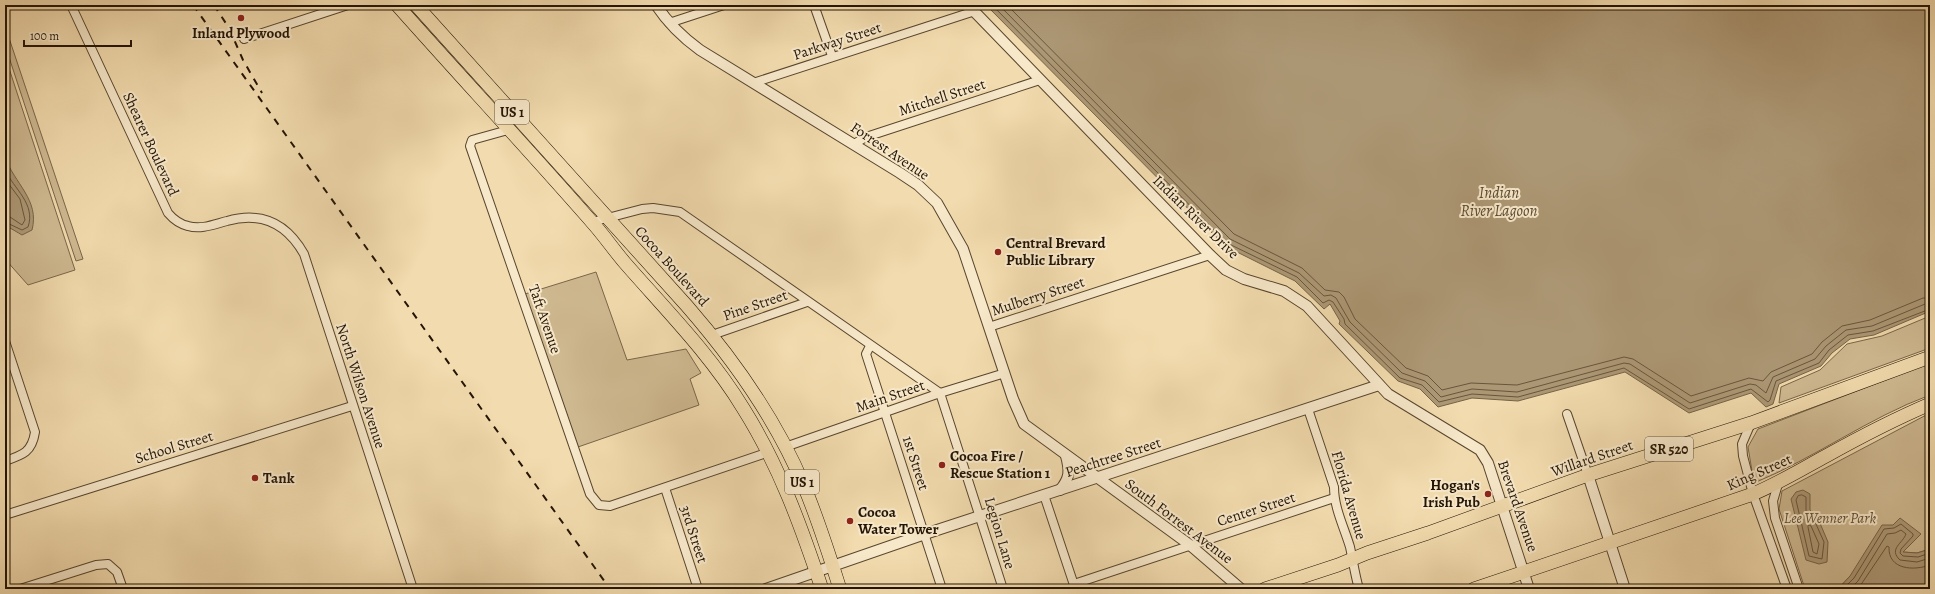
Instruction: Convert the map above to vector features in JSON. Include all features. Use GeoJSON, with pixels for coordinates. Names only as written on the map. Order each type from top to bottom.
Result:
{"type":"FeatureCollection","features":[{"type":"Feature","properties":{"kind":"main road","name":"US 1"},"geometry":{"type":"LineString","coordinates":[[397,5],[592,222],[625,263],[696,341],[743,407],[768,452],[795,511],[822,589]]}},
{"type":"Feature","properties":{"kind":"main road"},"geometry":{"type":"LineString","coordinates":[[409,5],[448,48],[468,63]]}},
{"type":"Feature","properties":{"kind":"main road","name":"Cocoa Boulevard"},"geometry":{"type":"LineString","coordinates":[[416,5],[712,335],[730,357],[760,403],[785,447],[811,505],[840,589]]}},
{"type":"Feature","properties":{"kind":"main road"},"geometry":{"type":"LineString","coordinates":[[673,316],[696,330],[712,335]]}},
{"type":"Feature","properties":{"kind":"main road"},"geometry":{"type":"LineString","coordinates":[[696,341],[713,347],[730,357]]}},
{"type":"Feature","properties":{"kind":"main road","name":"Willard Street"},"geometry":{"type":"LineString","coordinates":[[1266,589],[1588,475],[1751,423],[1930,357]]}},
{"type":"Feature","properties":{"kind":"main road","name":"King Street"},"geometry":{"type":"LineString","coordinates":[[1474,589],[1753,494],[1778,484],[1826,456],[1909,413],[1930,404]]}},
{"type":"Feature","properties":{"kind":"street","name":"Shearer Boulevard"},"geometry":{"type":"LineString","coordinates":[[71,5],[168,214],[177,222],[190,227],[205,227],[243,217],[253,218]]}},
{"type":"Feature","properties":{"kind":"street"},"geometry":{"type":"LineString","coordinates":[[244,39],[348,5]]}},
{"type":"Feature","properties":{"kind":"street","name":"Forrest Avenue"},"geometry":{"type":"LineString","coordinates":[[656,5],[669,23],[686,40],[700,50],[918,185],[937,203],[963,249],[1004,373],[1016,407],[1024,424],[1097,479]]}},
{"type":"Feature","properties":{"kind":"street"},"geometry":{"type":"LineString","coordinates":[[669,23],[724,5]]}},
{"type":"Feature","properties":{"kind":"street"},"geometry":{"type":"LineString","coordinates":[[814,5],[832,56]]}},
{"type":"Feature","properties":{"kind":"street","name":"Parkway Street"},"geometry":{"type":"LineString","coordinates":[[753,82],[971,8]]}},
{"type":"Feature","properties":{"kind":"street","name":"Indian River Drive"},"geometry":{"type":"LineString","coordinates":[[971,8],[1226,270],[1244,278],[1284,291],[1307,306],[1379,385],[1400,403],[1466,442]]}},
{"type":"Feature","properties":{"kind":"street","name":"Mitchell Street"},"geometry":{"type":"LineString","coordinates":[[854,144],[866,137],[1040,80]]}},
{"type":"Feature","properties":{"kind":"street","name":"Taft Avenue"},"geometry":{"type":"LineString","coordinates":[[508,130],[472,140],[470,146],[590,494],[599,505],[610,506],[665,488]]}},
{"type":"Feature","properties":{"kind":"street"},"geometry":{"type":"LineString","coordinates":[[592,222],[642,209],[653,208],[680,212],[870,346],[940,393]]}},
{"type":"Feature","properties":{"kind":"street","name":"North Wilson Avenue"},"geometry":{"type":"LineString","coordinates":[[253,218],[262,219],[282,227],[290,233],[304,254],[352,406],[413,589]]}},
{"type":"Feature","properties":{"kind":"street","name":"Mulberry Street"},"geometry":{"type":"LineString","coordinates":[[989,327],[1210,255]]}},
{"type":"Feature","properties":{"kind":"street","name":"Pine Street"},"geometry":{"type":"LineString","coordinates":[[712,335],[807,302]]}},
{"type":"Feature","properties":{"kind":"street"},"geometry":{"type":"LineString","coordinates":[[5,341],[36,432],[33,444],[22,455],[5,461]]}},
{"type":"Feature","properties":{"kind":"street","name":"1st Street"},"geometry":{"type":"LineString","coordinates":[[870,346],[866,354],[942,589]]}},
{"type":"Feature","properties":{"kind":"street","name":"Main Street"},"geometry":{"type":"LineString","coordinates":[[785,447],[940,393],[1004,373]]}},
{"type":"Feature","properties":{"kind":"street","name":"Peachtree Street"},"geometry":{"type":"LineString","coordinates":[[766,589],[925,534],[1097,479],[1379,385]]}},
{"type":"Feature","properties":{"kind":"street","name":"Legion Lane"},"geometry":{"type":"LineString","coordinates":[[940,393],[981,516],[1003,589]]}},
{"type":"Feature","properties":{"kind":"street","name":"School Street"},"geometry":{"type":"LineString","coordinates":[[5,515],[352,406]]}},
{"type":"Feature","properties":{"kind":"street","name":"Florida Avenue"},"geometry":{"type":"LineString","coordinates":[[1308,409],[1334,487],[1334,498],[1350,548],[1351,560],[1359,589]]}},
{"type":"Feature","properties":{"kind":"street"},"geometry":{"type":"LineString","coordinates":[[1567,414],[1625,589]]}},
{"type":"Feature","properties":{"kind":"street"},"geometry":{"type":"LineString","coordinates":[[1751,423],[1742,444],[1743,456],[1753,494],[1787,589]]}},
{"type":"Feature","properties":{"kind":"street","name":"Brevard Avenue"},"geometry":{"type":"LineString","coordinates":[[1466,442],[1484,456],[1529,589]]}},
{"type":"Feature","properties":{"kind":"street"},"geometry":{"type":"LineString","coordinates":[[665,488],[768,452]]}},
{"type":"Feature","properties":{"kind":"street"},"geometry":{"type":"LineString","coordinates":[[1059,491],[1068,481],[1070,469],[1066,456]]}},
{"type":"Feature","properties":{"kind":"street","name":"South Forrest Avenue"},"geometry":{"type":"LineString","coordinates":[[1097,479],[1190,545],[1241,589]]}},
{"type":"Feature","properties":{"kind":"street"},"geometry":{"type":"LineString","coordinates":[[1778,484],[1773,500],[1775,518],[1799,589]]}},
{"type":"Feature","properties":{"kind":"street","name":"3rd Street"},"geometry":{"type":"LineString","coordinates":[[665,488],[698,589]]}},
{"type":"Feature","properties":{"kind":"street"},"geometry":{"type":"LineString","coordinates":[[1044,495],[1075,587]]}},
{"type":"Feature","properties":{"kind":"street","name":"Center Street"},"geometry":{"type":"LineString","coordinates":[[1075,587],[1190,545],[1334,498]]}},
{"type":"Feature","properties":{"kind":"street"},"geometry":{"type":"LineString","coordinates":[[20,589],[96,565],[108,564],[117,572],[123,589]]}},
{"type":"Feature","properties":{"kind":"green space"},"geometry":{"type":"Polygon","coordinates":[[[5,26],[83,259],[76,261],[5,45],[5,26]]]}},
{"type":"Feature","properties":{"kind":"green space"},"geometry":{"type":"Polygon","coordinates":[[[5,56],[75,270],[28,285],[5,259],[5,56]]]}},
{"type":"Feature","properties":{"kind":"green space"},"geometry":{"type":"Polygon","coordinates":[[[596,272],[627,360],[686,349],[701,373],[690,379],[699,405],[578,447],[525,294],[596,272]]]}},
{"type":"Feature","properties":{"kind":"green space"},"geometry":{"type":"Polygon","coordinates":[[[1930,316],[1930,348],[1779,403],[1781,387],[1820,370],[1847,344],[1882,336],[1930,316]]]}},
{"type":"Feature","properties":{"kind":"green space"},"geometry":{"type":"Polygon","coordinates":[[[1930,363],[1930,395],[1907,404],[1863,426],[1799,462],[1754,483],[1748,447],[1758,429],[1930,363]]]}},
{"type":"Feature","properties":{"kind":"green space","name":"Lee Wenner Park"},"geometry":{"type":"Polygon","coordinates":[[[1930,413],[1930,549],[1917,553],[1903,552],[1850,576],[1838,589],[1805,589],[1779,509],[1782,491],[1930,413]]]}},
{"type":"Feature","properties":{"kind":"water","name":"Indian River Lagoon"},"geometry":{"type":"Polygon","coordinates":[[[986,5],[1930,5],[1930,314],[1928,312],[1874,335],[1850,339],[1832,353],[1821,366],[1779,384],[1773,404],[1766,407],[1751,393],[1689,413],[1625,372],[1518,401],[1472,398],[1438,407],[1420,389],[1398,381],[1339,324],[1340,321],[1330,304],[1324,309],[1295,281],[1225,246],[986,5]]]}},
{"type":"Feature","properties":{"kind":"water"},"geometry":{"type":"Polygon","coordinates":[[[5,157],[25,192],[34,219],[32,230],[22,235],[5,225],[5,157]]]}},
{"type":"Feature","properties":{"kind":"water"},"geometry":{"type":"Polygon","coordinates":[[[1803,490],[1810,494],[1810,510],[1819,521],[1828,542],[1827,562],[1819,564],[1806,560],[1791,499],[1796,492],[1803,490]]]}},
{"type":"Feature","properties":{"kind":"water"},"geometry":{"type":"Polygon","coordinates":[[[1900,518],[1921,534],[1903,552],[1917,553],[1930,549],[1930,589],[1838,589],[1850,576],[1882,525],[1893,525],[1900,518]]]}},
{"type":"Feature","properties":{"kind":"railway"},"geometry":{"type":"LineString","coordinates":[[193,5],[610,589]]}},
{"type":"Feature","properties":{"kind":"railway"},"geometry":{"type":"LineString","coordinates":[[214,5],[229,28],[243,60],[262,93]]}},
{"type":"Feature","properties":{"kind":"place","name":"Inland Plywood"},"geometry":{"type":"Point","coordinates":[241,18]}},
{"type":"Feature","properties":{"kind":"place","name":"Central Brevard Public Library"},"geometry":{"type":"Point","coordinates":[998,252]}},
{"type":"Feature","properties":{"kind":"place","name":"Cocoa Fire / Rescue Station 1"},"geometry":{"type":"Point","coordinates":[942,465]}},
{"type":"Feature","properties":{"kind":"place","name":"Tank"},"geometry":{"type":"Point","coordinates":[255,478]}},
{"type":"Feature","properties":{"kind":"place","name":"Hogan's Irish Pub"},"geometry":{"type":"Point","coordinates":[1488,494]}},
{"type":"Feature","properties":{"kind":"place","name":"Cocoa Water Tower"},"geometry":{"type":"Point","coordinates":[850,521]}}]}
